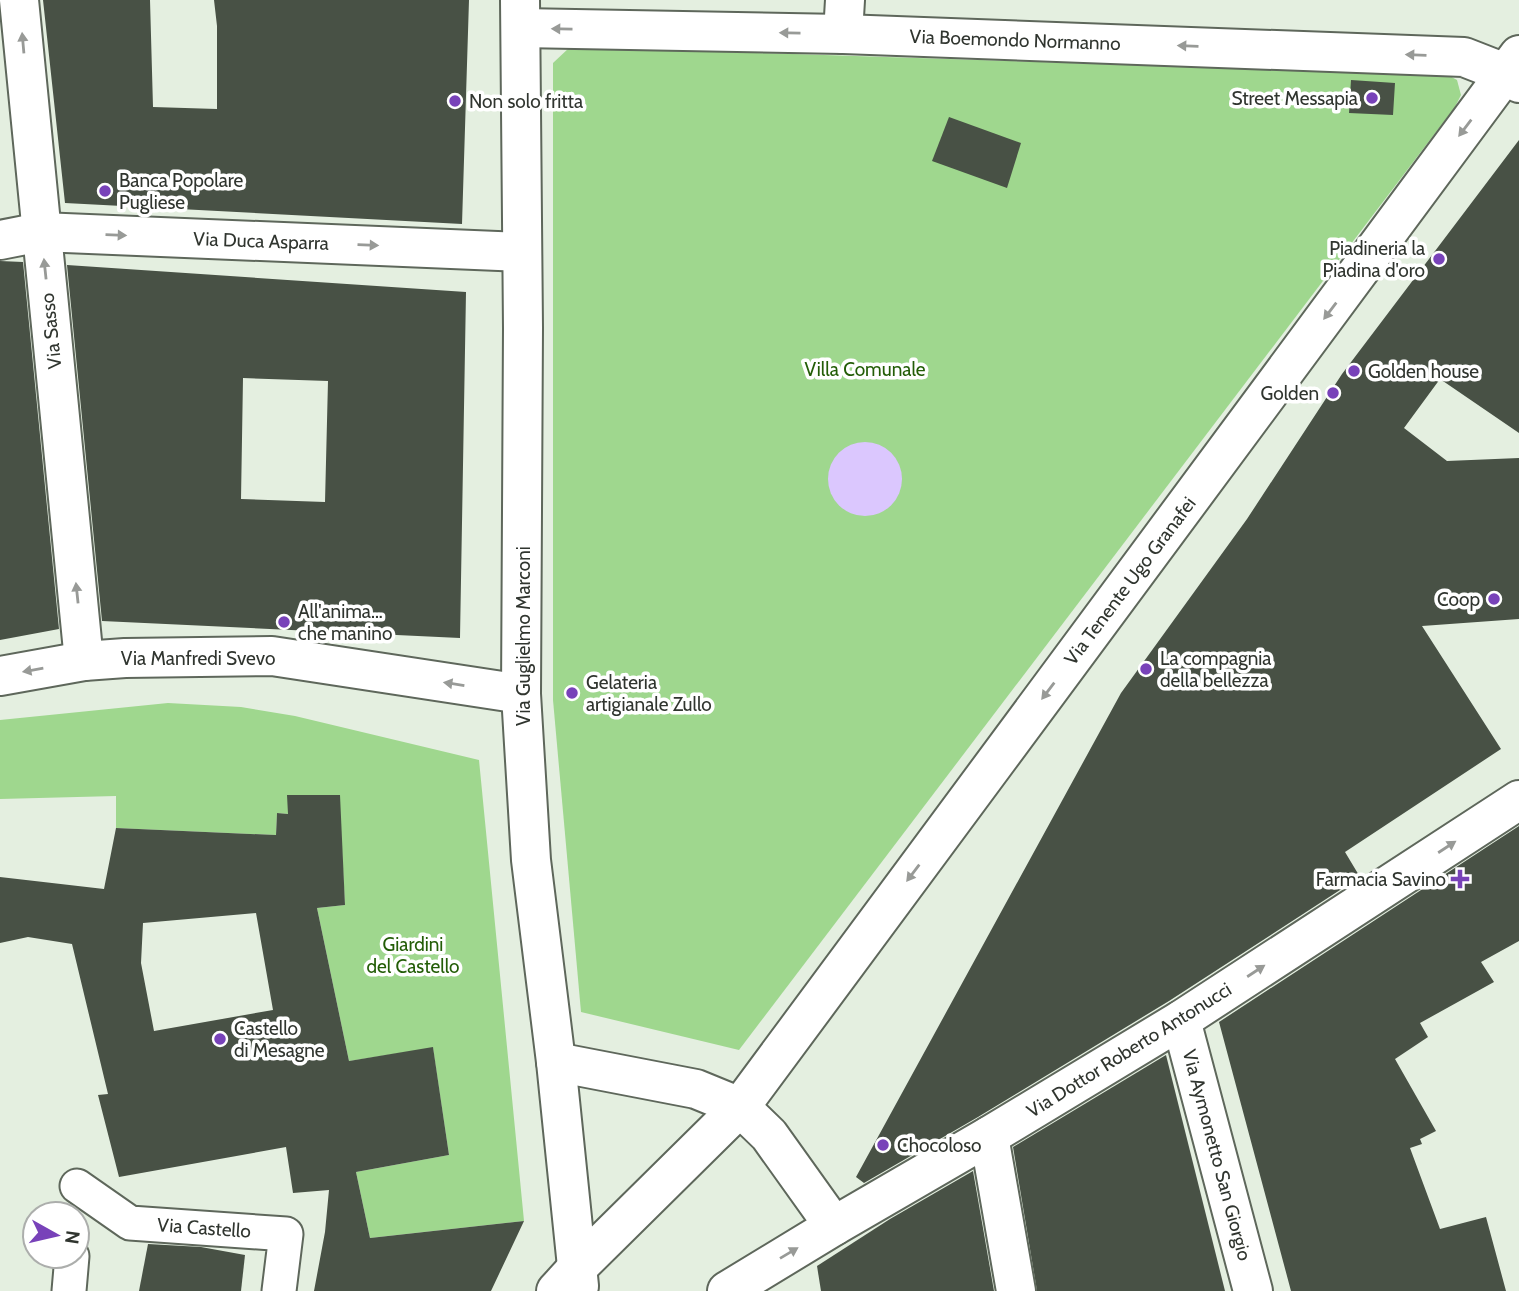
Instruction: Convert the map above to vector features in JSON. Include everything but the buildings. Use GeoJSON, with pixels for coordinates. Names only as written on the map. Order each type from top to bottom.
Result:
{"type":"FeatureCollection","features":[{"type":"Feature","properties":{"kind":"main road","name":"Via Sasso"},"geometry":{"type":"LineString","coordinates":[[19,0],[84,661]]}},
{"type":"Feature","properties":{"kind":"main road","name":"Via Boemondo Normanno"},"geometry":{"type":"LineString","coordinates":[[521,14],[844,17],[1464,57],[1514,70]]}},
{"type":"Feature","properties":{"kind":"main road","name":"Via Guglielmo Marconi"},"geometry":{"type":"LineString","coordinates":[[521,14],[521,694],[531,860],[556,1062],[571,1284]]}},
{"type":"Feature","properties":{"kind":"main road","name":"Via Tenente Ugo Granafei"},"geometry":{"type":"LineString","coordinates":[[571,1284],[740,1107],[1514,70]]}},
{"type":"Feature","properties":{"kind":"main road","name":"Via Duca Asparra"},"geometry":{"type":"LineString","coordinates":[[0,240],[41,232],[522,252]]}},
{"type":"Feature","properties":{"kind":"main road","name":"Via Manfredi Svevo"},"geometry":{"type":"LineString","coordinates":[[0,676],[84,661],[272,656],[521,694]]}},
{"type":"Feature","properties":{"kind":"main road","name":"Via Dottor Roberto Antonucci"},"geometry":{"type":"LineString","coordinates":[[729,1290],[1181,1020],[1519,800]]}},
{"type":"Feature","properties":{"kind":"main road","name":"Via Aymonetto San Giorgio"},"geometry":{"type":"LineString","coordinates":[[1181,1020],[1253,1291]]}},
{"type":"Feature","properties":{"kind":"main road"},"geometry":{"type":"LineString","coordinates":[[556,1062],[696,1088],[740,1107],[769,1135],[834,1226]]}},
{"type":"Feature","properties":{"kind":"main road"},"geometry":{"type":"LineString","coordinates":[[989,1136],[1016,1291]]}},
{"type":"Feature","properties":{"kind":"street","name":"Via Castello"},"geometry":{"type":"LineString","coordinates":[[91,1206],[130,1223],[286,1234],[279,1291]]}},
{"type":"Feature","properties":{"kind":"street"},"geometry":{"type":"LineString","coordinates":[[69,1291],[71,1270]]}},
{"type":"Feature","properties":{"kind":"green space","name":"Villa Comunale"},"geometry":{"type":"Polygon","coordinates":[[[570,47],[1448,75],[1457,80],[1461,95],[1455,107],[739,1050],[581,1012],[553,700],[553,63],[570,47]]]}},
{"type":"Feature","properties":{"kind":"green space","name":"Giardini del Castello"},"geometry":{"type":"Polygon","coordinates":[[[168,703],[241,707],[295,716],[479,760],[524,1221],[370,1238],[356,1172],[449,1155],[433,1048],[349,1061],[317,908],[345,905],[339,796],[288,814],[277,813],[276,835],[116,828],[116,796],[0,799],[0,720],[168,703]]]}},
{"type":"Feature","properties":{"kind":"shaded area"},"geometry":{"type":"Polygon","coordinates":[[[858,442],[872,442],[886,448],[896,458],[902,479],[900,493],[886,510],[872,516],[858,516],[844,510],[834,500],[828,486],[828,472],[834,458],[844,448],[858,442]]]}},
{"type":"Feature","properties":{"kind":"place","name":"Street Messapia"},"geometry":{"type":"Point","coordinates":[1372,98]}},
{"type":"Feature","properties":{"kind":"place","name":"Non solo fritta"},"geometry":{"type":"Point","coordinates":[455,101]}},
{"type":"Feature","properties":{"kind":"place","name":"Banca Popolare Pugliese"},"geometry":{"type":"Point","coordinates":[105,191]}},
{"type":"Feature","properties":{"kind":"place","name":"Piadineria la Piadina d'oro"},"geometry":{"type":"Point","coordinates":[1439,259]}},
{"type":"Feature","properties":{"kind":"place","name":"Golden house"},"geometry":{"type":"Point","coordinates":[1354,371]}},
{"type":"Feature","properties":{"kind":"place","name":"Golden"},"geometry":{"type":"Point","coordinates":[1333,393]}},
{"type":"Feature","properties":{"kind":"place","name":"Coop"},"geometry":{"type":"Point","coordinates":[1494,599]}},
{"type":"Feature","properties":{"kind":"place","name":"All'anima... che manino"},"geometry":{"type":"Point","coordinates":[284,622]}},
{"type":"Feature","properties":{"kind":"place","name":"La compagnia della bellezza"},"geometry":{"type":"Point","coordinates":[1146,669]}},
{"type":"Feature","properties":{"kind":"place","name":"Gelateria artigianale Zullo"},"geometry":{"type":"Point","coordinates":[572,693]}},
{"type":"Feature","properties":{"kind":"place","name":"Farmacia Savino"},"geometry":{"type":"Point","coordinates":[1460,879]}},
{"type":"Feature","properties":{"kind":"place","name":"Castello di Mesagne"},"geometry":{"type":"Point","coordinates":[220,1039]}},
{"type":"Feature","properties":{"kind":"place","name":"Chocoloso"},"geometry":{"type":"Point","coordinates":[883,1145]}}]}
